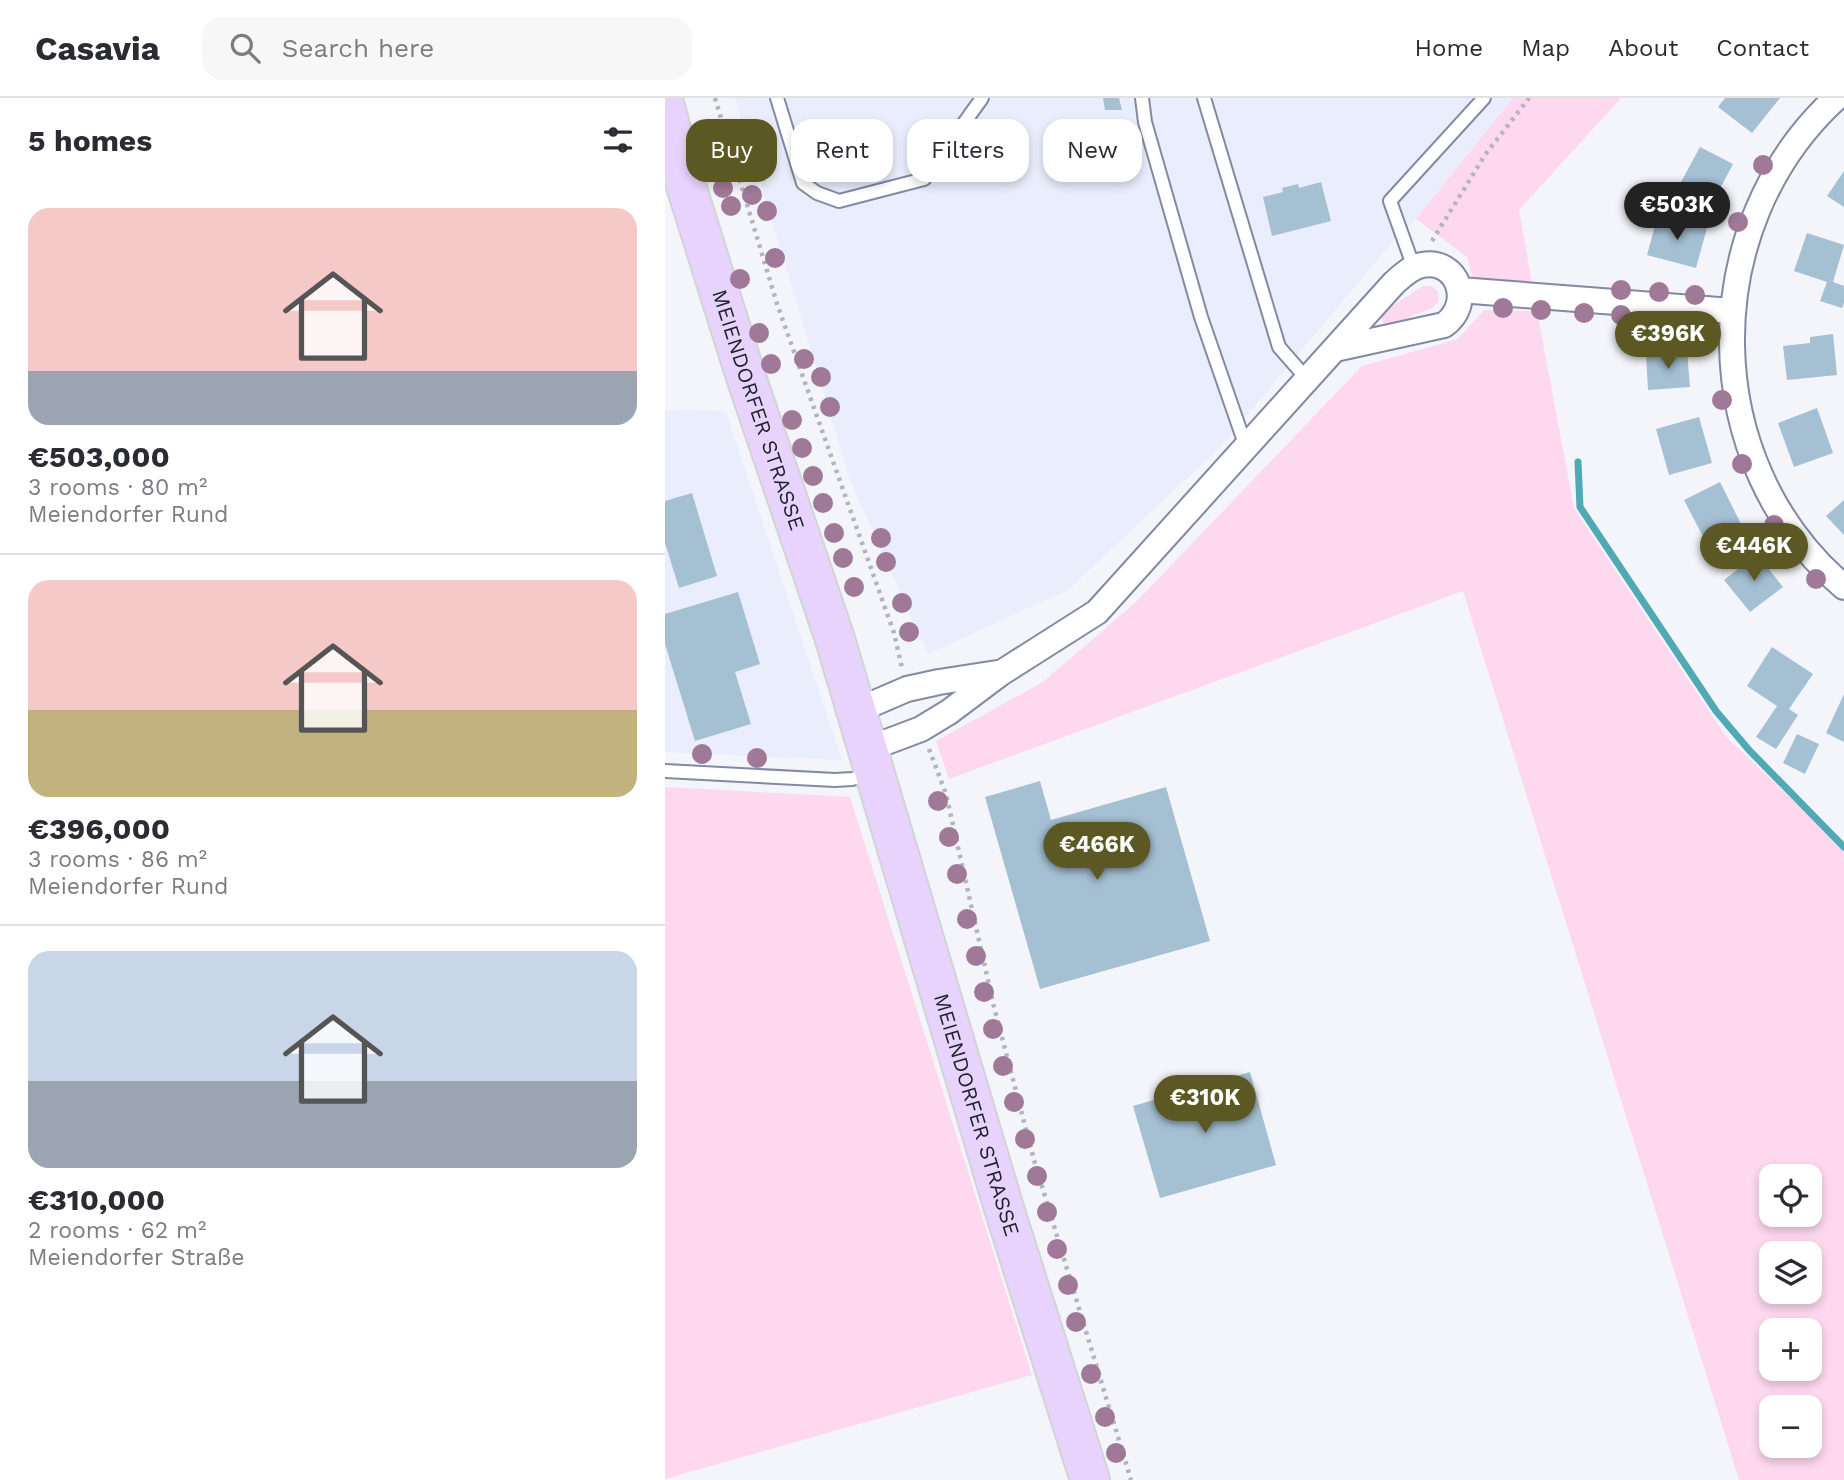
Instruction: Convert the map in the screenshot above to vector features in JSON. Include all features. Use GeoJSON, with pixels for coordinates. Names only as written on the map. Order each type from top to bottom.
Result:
{"type":"FeatureCollection","features":[{"type":"Feature","properties":{"kind":"main road","name":"MEIENDORFER STRASSE"},"geometry":{"type":"LineString","coordinates":[[665,107],[687,189],[741,360],[834,636],[1003,1205],[1090,1480]]}},
{"type":"Feature","properties":{"kind":"street"},"geometry":{"type":"LineString","coordinates":[[1836,98],[1803,134],[1768,188],[1744,248],[1732,311],[1731,344],[1733,376],[1741,419],[1754,460],[1773,499],[1796,536],[1844,587]]}},
{"type":"Feature","properties":{"kind":"street"},"geometry":{"type":"LineString","coordinates":[[872,761],[949,712],[1001,673],[1097,612],[1394,283],[1414,268],[1429,264],[1445,269],[1457,282],[1461,298],[1457,313],[1444,326],[1335,349]]}},
{"type":"Feature","properties":{"kind":"street"},"geometry":{"type":"LineString","coordinates":[[1460,290],[1732,311]]}},
{"type":"Feature","properties":{"kind":"street"},"geometry":{"type":"LineString","coordinates":[[856,711],[907,690],[939,682],[1001,673]]}},
{"type":"Feature","properties":{"kind":"lane"},"geometry":{"type":"LineString","coordinates":[[776,98],[803,183],[817,193],[839,201],[924,179],[982,98]]}},
{"type":"Feature","properties":{"kind":"lane"},"geometry":{"type":"LineString","coordinates":[[1142,98],[1145,122],[1201,317],[1246,447]]}},
{"type":"Feature","properties":{"kind":"lane"},"geometry":{"type":"LineString","coordinates":[[1204,98],[1279,347],[1307,379]]}},
{"type":"Feature","properties":{"kind":"lane"},"geometry":{"type":"LineString","coordinates":[[1414,268],[1390,201],[1484,98]]}},
{"type":"Feature","properties":{"kind":"lane"},"geometry":{"type":"LineString","coordinates":[[665,771],[835,780],[852,779],[872,761]]}},
{"type":"Feature","properties":{"kind":"path"},"geometry":{"type":"LineString","coordinates":[[715,98],[777,304],[894,634],[907,690]]}},
{"type":"Feature","properties":{"kind":"path"},"geometry":{"type":"LineString","coordinates":[[1414,268],[1485,155],[1529,98]]}},
{"type":"Feature","properties":{"kind":"path"},"geometry":{"type":"LineString","coordinates":[[921,729],[946,794],[994,1007],[1034,1160],[1131,1480]]}},
{"type":"Feature","properties":{"kind":"shaded area"},"geometry":{"type":"Polygon","coordinates":[[[735,98],[1513,98],[1416,219],[1393,241],[1222,445],[1068,590],[928,654],[850,480],[760,182],[777,182],[777,119],[741,119],[735,98]]]}},
{"type":"Feature","properties":{"kind":"shaded area"},"geometry":{"type":"Polygon","coordinates":[[[1513,98],[1621,98],[1519,210],[1532,283],[1473,279],[1467,257],[1416,219],[1513,98]]]}},
{"type":"Feature","properties":{"kind":"shaded area"},"geometry":{"type":"Polygon","coordinates":[[[1423,286],[1432,286],[1438,292],[1439,301],[1432,308],[1391,325],[1382,321],[1381,316],[1385,311],[1423,286]]]}},
{"type":"Feature","properties":{"kind":"shaded area"},"geometry":{"type":"Polygon","coordinates":[[[1484,310],[1537,311],[1574,508],[1727,738],[1844,848],[1844,1480],[1739,1480],[1463,591],[949,779],[936,741],[1043,682],[1136,602],[1362,366],[1458,339],[1484,310]]]}},
{"type":"Feature","properties":{"kind":"shaded area"},"geometry":{"type":"Polygon","coordinates":[[[665,410],[726,411],[842,760],[665,752],[665,410]]]}},
{"type":"Feature","properties":{"kind":"shaded area"},"geometry":{"type":"Polygon","coordinates":[[[665,787],[850,797],[1032,1375],[665,1479],[665,787]]]}},
{"type":"Feature","properties":{"kind":"building"},"geometry":{"type":"Polygon","coordinates":[[[1103,98],[1119,98],[1122,110],[1105,110],[1103,98]]]}},
{"type":"Feature","properties":{"kind":"building"},"geometry":{"type":"Polygon","coordinates":[[[1725,98],[1780,98],[1752,133],[1718,107],[1725,98]]]}},
{"type":"Feature","properties":{"kind":"building"},"geometry":{"type":"Polygon","coordinates":[[[1700,147],[1733,164],[1714,200],[1681,182],[1700,147]]]}},
{"type":"Feature","properties":{"kind":"building"},"geometry":{"type":"Polygon","coordinates":[[[1844,171],[1844,207],[1827,196],[1844,171]]]}},
{"type":"Feature","properties":{"kind":"building"},"geometry":{"type":"Polygon","coordinates":[[[1321,182],[1331,221],[1272,236],[1263,197],[1283,192],[1282,188],[1298,184],[1299,188],[1321,182]]]}},
{"type":"Feature","properties":{"kind":"building"},"geometry":{"type":"Polygon","coordinates":[[[1658,215],[1707,228],[1696,268],[1647,255],[1658,215]]]}},
{"type":"Feature","properties":{"kind":"building"},"geometry":{"type":"Polygon","coordinates":[[[1807,233],[1844,245],[1833,282],[1844,286],[1842,308],[1820,301],[1827,282],[1794,271],[1807,233]]]}},
{"type":"Feature","properties":{"kind":"building"},"geometry":{"type":"Polygon","coordinates":[[[1833,334],[1837,375],[1787,380],[1783,346],[1810,343],[1810,337],[1833,334]]]}},
{"type":"Feature","properties":{"kind":"building"},"geometry":{"type":"Polygon","coordinates":[[[1687,351],[1690,387],[1648,390],[1646,354],[1687,351]]]}},
{"type":"Feature","properties":{"kind":"building"},"geometry":{"type":"Polygon","coordinates":[[[1817,408],[1833,453],[1794,467],[1778,423],[1817,408]]]}},
{"type":"Feature","properties":{"kind":"building"},"geometry":{"type":"Polygon","coordinates":[[[1699,417],[1712,463],[1669,475],[1656,429],[1699,417]]]}},
{"type":"Feature","properties":{"kind":"building"},"geometry":{"type":"Polygon","coordinates":[[[1720,482],[1745,532],[1710,550],[1684,500],[1720,482]]]}},
{"type":"Feature","properties":{"kind":"building"},"geometry":{"type":"Polygon","coordinates":[[[692,493],[717,576],[679,588],[665,543],[665,501],[692,493]]]}},
{"type":"Feature","properties":{"kind":"building"},"geometry":{"type":"Polygon","coordinates":[[[1844,500],[1844,535],[1826,516],[1844,500]]]}},
{"type":"Feature","properties":{"kind":"building"},"geometry":{"type":"Polygon","coordinates":[[[1757,554],[1783,587],[1750,612],[1724,580],[1757,554]]]}},
{"type":"Feature","properties":{"kind":"building"},"geometry":{"type":"Polygon","coordinates":[[[738,592],[760,664],[735,672],[751,724],[695,741],[665,644],[665,614],[738,592]]]}},
{"type":"Feature","properties":{"kind":"building"},"geometry":{"type":"Polygon","coordinates":[[[1772,647],[1813,674],[1789,709],[1798,715],[1776,749],[1756,737],[1777,706],[1747,686],[1772,647]]]}},
{"type":"Feature","properties":{"kind":"building"},"geometry":{"type":"Polygon","coordinates":[[[1844,694],[1844,742],[1826,733],[1844,694]]]}},
{"type":"Feature","properties":{"kind":"building"},"geometry":{"type":"Polygon","coordinates":[[[1797,734],[1819,744],[1805,774],[1783,763],[1797,734]]]}},
{"type":"Feature","properties":{"kind":"building"},"geometry":{"type":"Polygon","coordinates":[[[1040,781],[1051,820],[1166,787],[1210,941],[1040,989],[985,797],[1040,781]]]}},
{"type":"Feature","properties":{"kind":"building"},"geometry":{"type":"Polygon","coordinates":[[[1250,1072],[1276,1165],[1160,1198],[1133,1106],[1250,1072]]]}},
{"type":"Feature","properties":{"kind":"waterway"},"geometry":{"type":"LineString","coordinates":[[1578,462],[1580,507],[1716,711],[1749,750],[1844,847]]}}]}
